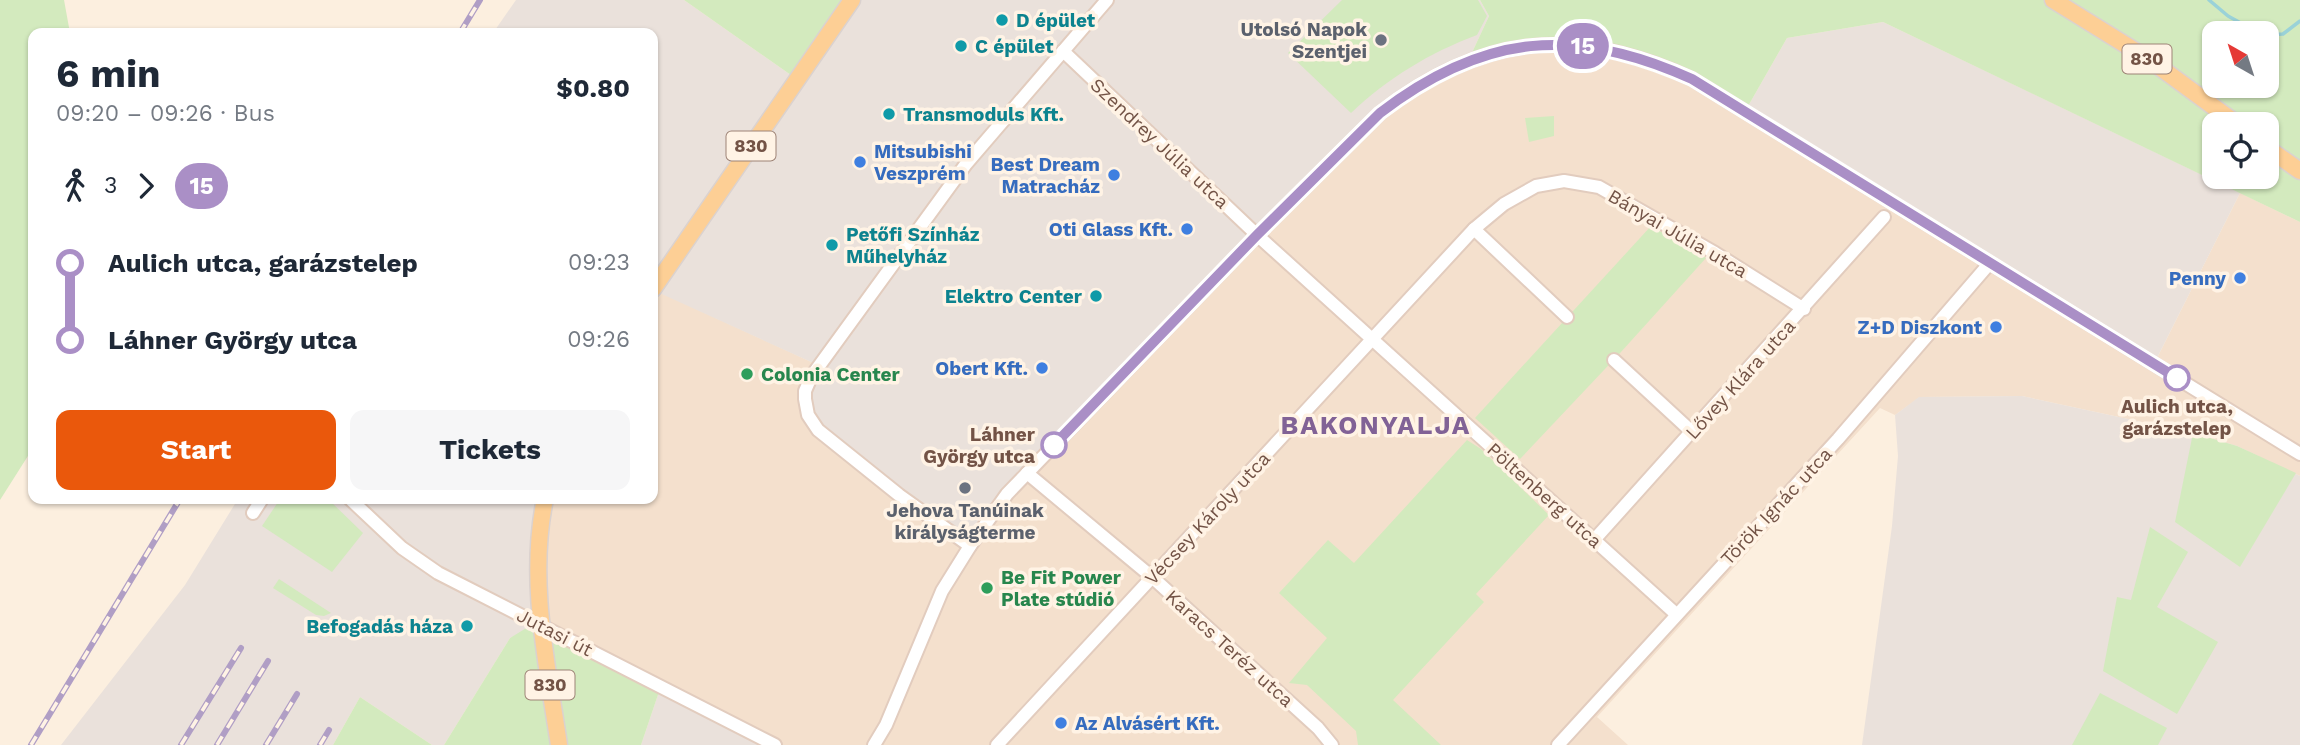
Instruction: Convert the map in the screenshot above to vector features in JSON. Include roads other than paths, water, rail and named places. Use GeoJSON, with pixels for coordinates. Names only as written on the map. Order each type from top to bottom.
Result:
{"type":"FeatureCollection","features":[{"type":"Feature","properties":{"kind":"main road","name":"830"},"geometry":{"type":"LineString","coordinates":[[658,282],[852,0]]}},
{"type":"Feature","properties":{"kind":"main road","name":"830"},"geometry":{"type":"LineString","coordinates":[[2053,0],[2150,60],[2221,112]]}},
{"type":"Feature","properties":{"kind":"main road"},"geometry":{"type":"LineString","coordinates":[[2279,156],[2300,171]]}},
{"type":"Feature","properties":{"kind":"main road","name":"830"},"geometry":{"type":"LineString","coordinates":[[544,504],[540,537],[540,625],[559,745]]}},
{"type":"Feature","properties":{"kind":"street"},"geometry":{"type":"LineString","coordinates":[[970,546],[899,495],[818,430],[806,407],[805,391],[811,377],[966,164],[1107,0]]}},
{"type":"Feature","properties":{"kind":"street"},"geometry":{"type":"LineString","coordinates":[[874,745],[886,725],[942,591],[1007,494],[1257,235],[1380,113],[1402,96],[1475,57],[1526,46],[1556,45],[1606,49],[1665,66],[1692,79],[2300,454]]}},
{"type":"Feature","properties":{"kind":"street","name":"Szendrey Júlia utca"},"geometry":{"type":"LineString","coordinates":[[1063,51],[1257,235]]}},
{"type":"Feature","properties":{"kind":"street","name":"Bányai Júlia utca"},"geometry":{"type":"LineString","coordinates":[[1474,229],[1504,204],[1536,186],[1564,181],[1600,187],[1703,246],[1804,309]]}},
{"type":"Feature","properties":{"kind":"street","name":"Lővey Klára utca"},"geometry":{"type":"LineString","coordinates":[[1594,540],[1885,217]]}},
{"type":"Feature","properties":{"kind":"street"},"geometry":{"type":"LineString","coordinates":[[1474,229],[1567,317]]}},
{"type":"Feature","properties":{"kind":"street","name":"Vécsey Károly utca"},"geometry":{"type":"LineString","coordinates":[[996,745],[1474,229]]}},
{"type":"Feature","properties":{"kind":"street","name":"Pöltenberg utca"},"geometry":{"type":"LineString","coordinates":[[1257,235],[1676,614]]}},
{"type":"Feature","properties":{"kind":"street","name":"Török Ignác utca"},"geometry":{"type":"LineString","coordinates":[[1558,745],[1853,422],[1989,264]]}},
{"type":"Feature","properties":{"kind":"street"},"geometry":{"type":"LineString","coordinates":[[1614,360],[1692,432]]}},
{"type":"Feature","properties":{"kind":"street","name":"Karacs Teréz utca"},"geometry":{"type":"LineString","coordinates":[[1027,473],[1152,577],[1318,728],[1332,745]]}},
{"type":"Feature","properties":{"kind":"street"},"geometry":{"type":"LineString","coordinates":[[253,513],[259,504]]}},
{"type":"Feature","properties":{"kind":"street","name":"Jutasi út"},"geometry":{"type":"LineString","coordinates":[[355,504],[389,537],[423,564],[775,745]]}},
{"type":"Feature","properties":{"kind":"street"},"geometry":{"type":"LineString","coordinates":[[886,725],[886,745]]}},
{"type":"Feature","properties":{"kind":"waterway"},"geometry":{"type":"LineString","coordinates":[[2209,0],[2237,21]]}},
{"type":"Feature","properties":{"kind":"waterway"},"geometry":{"type":"LineString","coordinates":[[2279,34],[2300,21]]}},
{"type":"Feature","properties":{"kind":"railway"},"geometry":{"type":"LineString","coordinates":[[463,28],[480,0]]}},
{"type":"Feature","properties":{"kind":"railway"},"geometry":{"type":"LineString","coordinates":[[31,745],[177,504]]}},
{"type":"Feature","properties":{"kind":"railway"},"geometry":{"type":"LineString","coordinates":[[181,745],[241,648]]}},
{"type":"Feature","properties":{"kind":"railway"},"geometry":{"type":"LineString","coordinates":[[217,745],[268,661]]}},
{"type":"Feature","properties":{"kind":"railway"},"geometry":{"type":"LineString","coordinates":[[266,745],[297,694]]}},
{"type":"Feature","properties":{"kind":"railway"},"geometry":{"type":"LineString","coordinates":[[320,745],[329,730]]}},
{"type":"Feature","properties":{"kind":"place","name":"D épület"},"geometry":{"type":"Point","coordinates":[1002,20]}},
{"type":"Feature","properties":{"kind":"place","name":"Utolsó Napok Szentjei"},"geometry":{"type":"Point","coordinates":[1381,40]}},
{"type":"Feature","properties":{"kind":"place","name":"C épület"},"geometry":{"type":"Point","coordinates":[961,46]}},
{"type":"Feature","properties":{"kind":"place","name":"Transmoduls Kft."},"geometry":{"type":"Point","coordinates":[889,114]}},
{"type":"Feature","properties":{"kind":"place","name":"Mitsubishi Veszprém"},"geometry":{"type":"Point","coordinates":[860,162]}},
{"type":"Feature","properties":{"kind":"place","name":"Best Dream Matracház"},"geometry":{"type":"Point","coordinates":[1114,175]}},
{"type":"Feature","properties":{"kind":"place","name":"Oti Glass Kft."},"geometry":{"type":"Point","coordinates":[1187,229]}},
{"type":"Feature","properties":{"kind":"place","name":"Petőfi Színház Műhelyház"},"geometry":{"type":"Point","coordinates":[832,245]}},
{"type":"Feature","properties":{"kind":"place","name":"Penny"},"geometry":{"type":"Point","coordinates":[2240,278]}},
{"type":"Feature","properties":{"kind":"place","name":"Elektro Center"},"geometry":{"type":"Point","coordinates":[1096,296]}},
{"type":"Feature","properties":{"kind":"place","name":"Z+D Diszkont"},"geometry":{"type":"Point","coordinates":[1996,327]}},
{"type":"Feature","properties":{"kind":"place","name":"Obert Kft."},"geometry":{"type":"Point","coordinates":[1042,368]}},
{"type":"Feature","properties":{"kind":"place","name":"Colonia Center"},"geometry":{"type":"Point","coordinates":[747,374]}},
{"type":"Feature","properties":{"kind":"place","name":"Aulich utca, garázstelep"},"geometry":{"type":"Point","coordinates":[2177,378]}},
{"type":"Feature","properties":{"kind":"place","name":"Láhner György utca"},"geometry":{"type":"Point","coordinates":[1054,445]}},
{"type":"Feature","properties":{"kind":"place","name":"Jehova Tanúinak királyságterme"},"geometry":{"type":"Point","coordinates":[965,488]}},
{"type":"Feature","properties":{"kind":"place","name":"Be Fit Power Plate stúdió"},"geometry":{"type":"Point","coordinates":[987,588]}},
{"type":"Feature","properties":{"kind":"place","name":"Befogadás háza"},"geometry":{"type":"Point","coordinates":[467,626]}},
{"type":"Feature","properties":{"kind":"place","name":"Az Alvásért Kft."},"geometry":{"type":"Point","coordinates":[1061,723]}},
{"type":"Feature","properties":{"kind":"district","name":"BAKONYALJA"},"geometry":{"type":"Point","coordinates":[1376,425]}}]}
